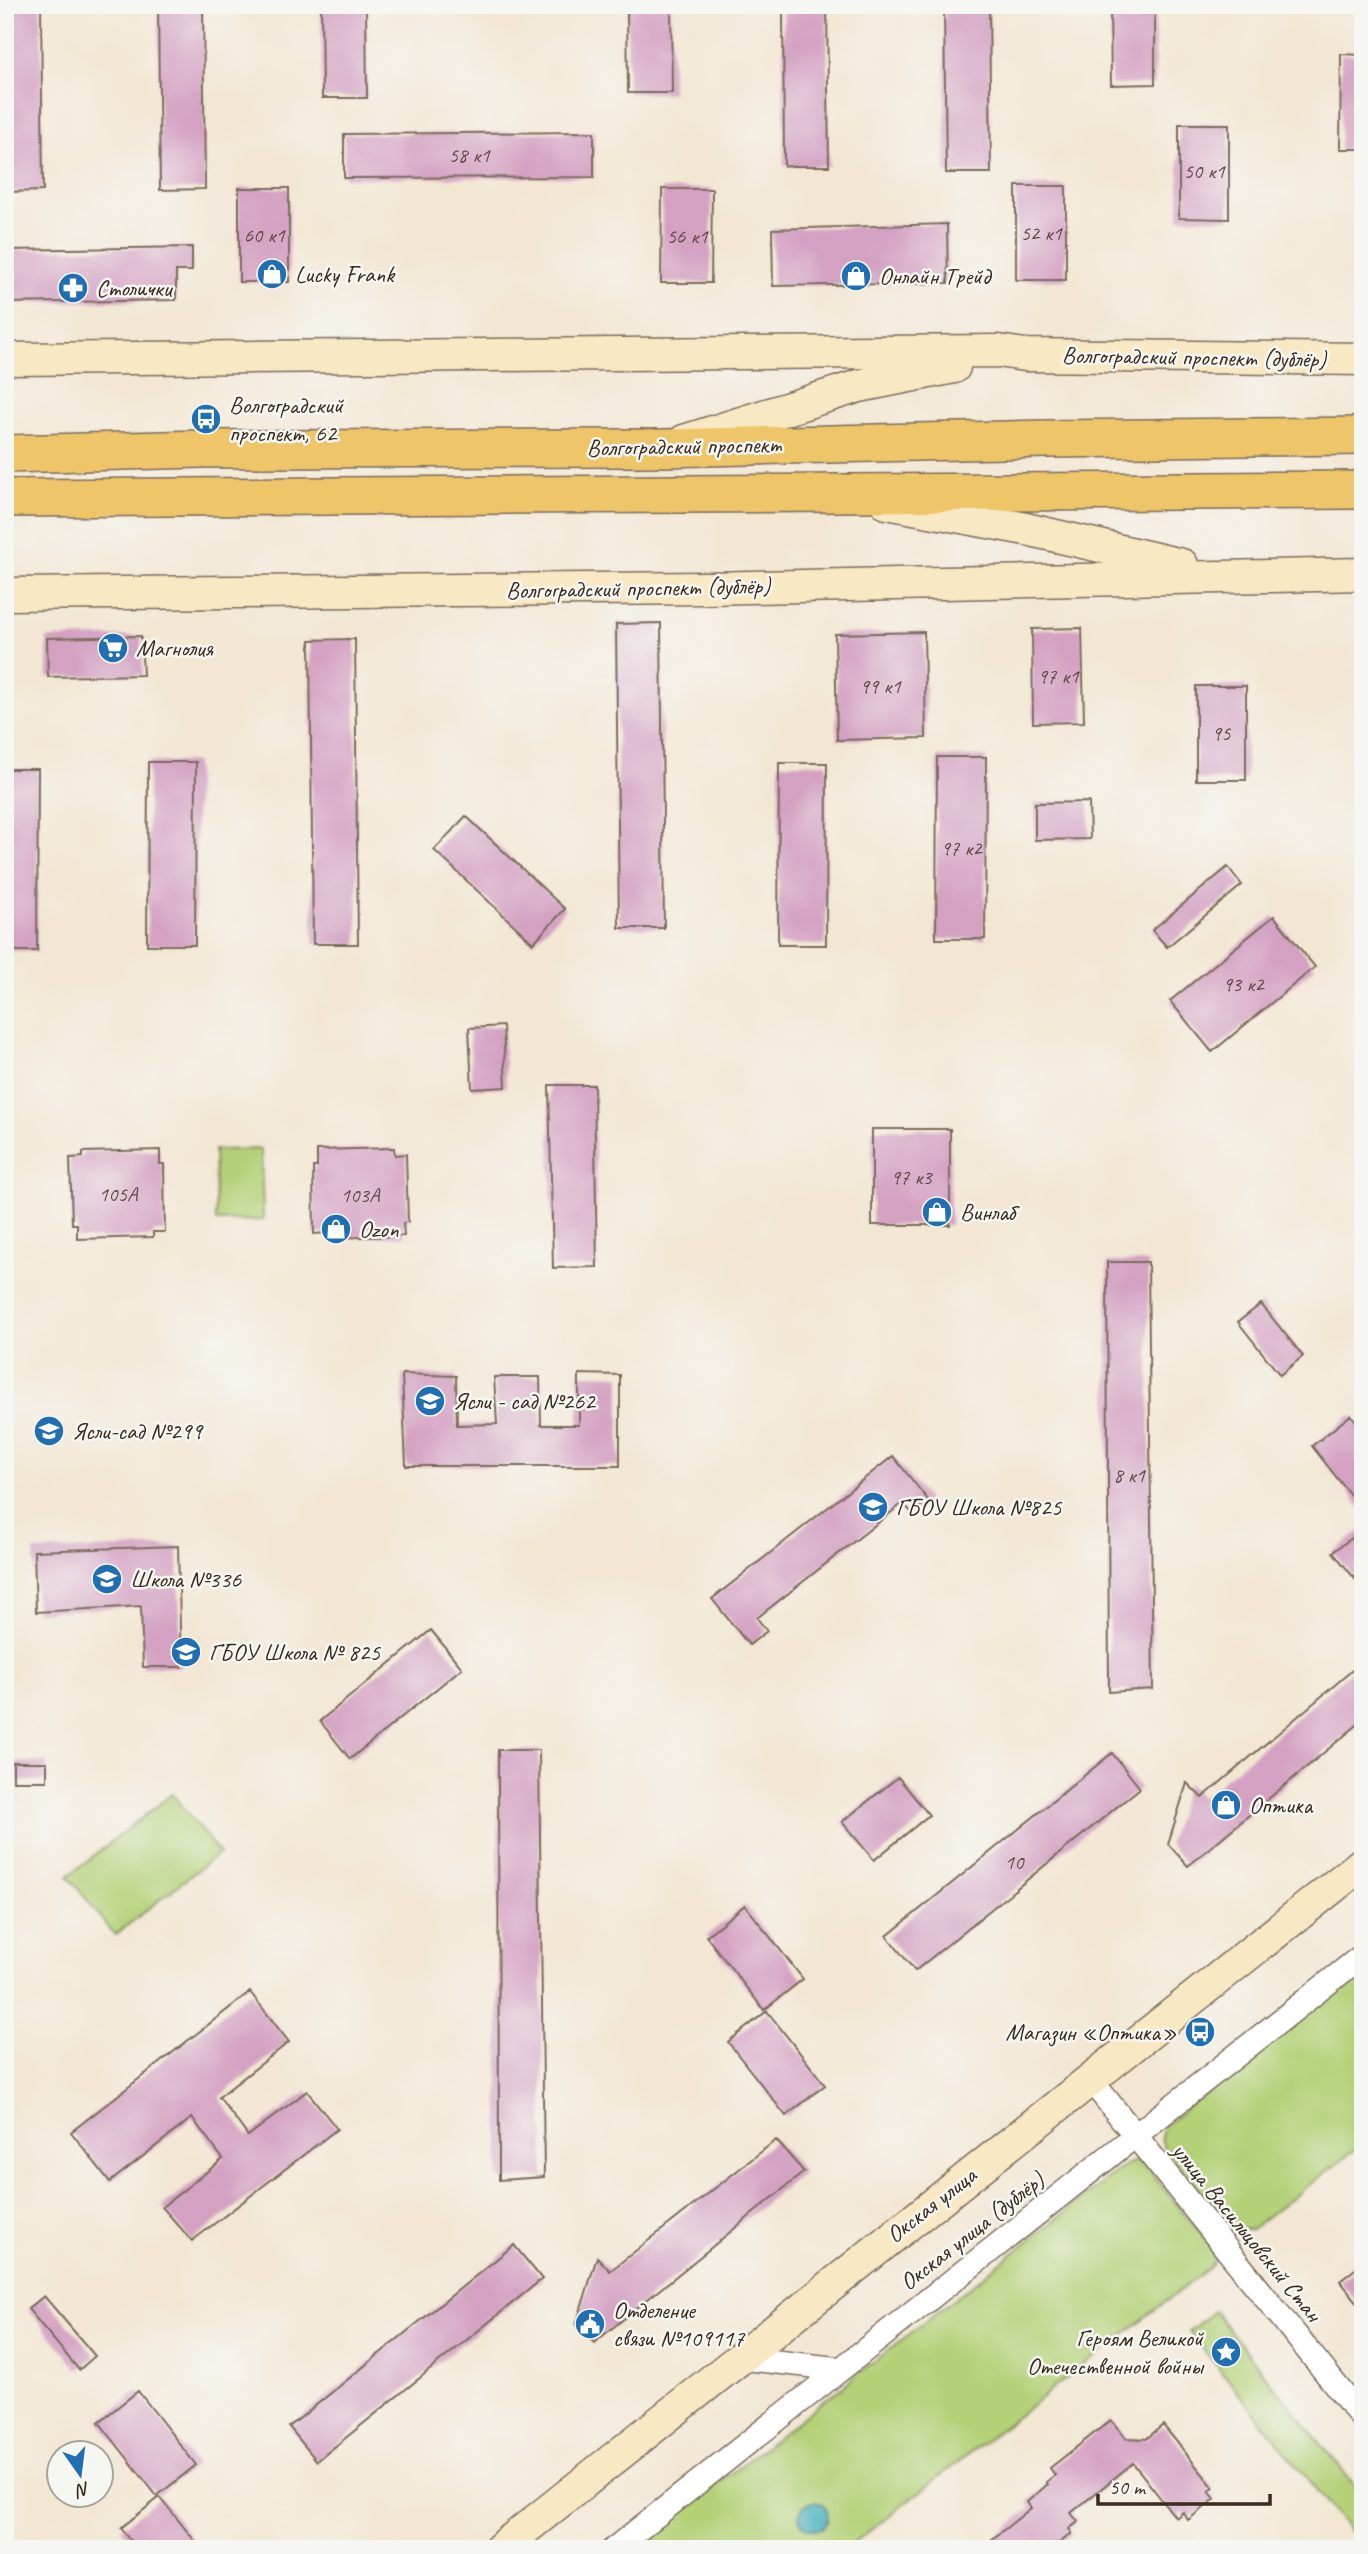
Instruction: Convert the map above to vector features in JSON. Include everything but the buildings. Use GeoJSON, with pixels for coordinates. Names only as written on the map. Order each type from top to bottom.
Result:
{"type":"FeatureCollection","features":[{"type":"Feature","properties":{"kind":"main road","name":"Волгоградский проспект (дублёр)"},"geometry":{"type":"LineString","coordinates":[[5,359],[998,351],[1025,355],[1363,359]]}},
{"type":"Feature","properties":{"kind":"main road","name":"Волгоградский проспект (дублёр)"},"geometry":{"type":"LineString","coordinates":[[663,448],[859,386],[1025,355]]}},
{"type":"Feature","properties":{"kind":"main road","name":"Волгоградский проспект"},"geometry":{"type":"LineString","coordinates":[[5,454],[217,449],[663,448],[1045,439],[1363,436]]}},
{"type":"Feature","properties":{"kind":"main road","name":"Волгоградский проспект"},"geometry":{"type":"LineString","coordinates":[[5,498],[1363,489]]}},
{"type":"Feature","properties":{"kind":"main road","name":"Волгоградский проспект (дублёр)"},"geometry":{"type":"LineString","coordinates":[[829,492],[1026,529],[1172,564],[1270,576]]}},
{"type":"Feature","properties":{"kind":"main road","name":"Волгоградский проспект (дублёр)"},"geometry":{"type":"LineString","coordinates":[[5,594],[706,588],[1363,574]]}},
{"type":"Feature","properties":{"kind":"main road","name":"Окская улица"},"geometry":{"type":"LineString","coordinates":[[500,2549],[1363,1863]]}},
{"type":"Feature","properties":{"kind":"street","name":"Окская улица (дублёр)"},"geometry":{"type":"LineString","coordinates":[[614,2549],[1363,1955]]}},
{"type":"Feature","properties":{"kind":"street","name":"улица Васильцовский Стан"},"geometry":{"type":"LineString","coordinates":[[1090,2079],[1363,2419]]}},
{"type":"Feature","properties":{"kind":"street"},"geometry":{"type":"LineString","coordinates":[[740,2358],[841,2369]]}},
{"type":"Feature","properties":{"kind":"green space"},"geometry":{"type":"Polygon","coordinates":[[[261,1149],[263,1220],[216,1221],[214,1150],[261,1149]]]}},
{"type":"Feature","properties":{"kind":"green space"},"geometry":{"type":"Polygon","coordinates":[[[172,1794],[219,1853],[115,1935],[68,1876],[172,1794]]]}},
{"type":"Feature","properties":{"kind":"green space"},"geometry":{"type":"Polygon","coordinates":[[[1363,1968],[1363,2144],[1251,2229],[1239,2230],[1230,2226],[1164,2148],[1161,2138],[1163,2127],[1363,1968]]]}},
{"type":"Feature","properties":{"kind":"green space"},"geometry":{"type":"Polygon","coordinates":[[[1137,2161],[1146,2167],[1215,2250],[1215,2260],[1210,2267],[846,2549],[634,2549],[1114,2174],[1137,2161]]]}},
{"type":"Feature","properties":{"kind":"green space"},"geometry":{"type":"Polygon","coordinates":[[[1214,2311],[1363,2496],[1363,2548],[1189,2331],[1214,2311]]]}},
{"type":"Feature","properties":{"kind":"water"},"geometry":{"type":"Polygon","coordinates":[[[814,2502],[824,2506],[828,2516],[824,2526],[814,2530],[804,2526],[800,2516],[804,2506],[814,2502]]]}},
{"type":"Feature","properties":{"kind":"place","name":"Lucky Frank"},"geometry":{"type":"Point","coordinates":[272,274]}},
{"type":"Feature","properties":{"kind":"place","name":"Онлайн Трейд"},"geometry":{"type":"Point","coordinates":[856,276]}},
{"type":"Feature","properties":{"kind":"place","name":"Столички"},"geometry":{"type":"Point","coordinates":[73,288]}},
{"type":"Feature","properties":{"kind":"place","name":"Волгоградский проспект, 62"},"geometry":{"type":"Point","coordinates":[206,419]}},
{"type":"Feature","properties":{"kind":"place","name":"Магнолия"},"geometry":{"type":"Point","coordinates":[113,648]}},
{"type":"Feature","properties":{"kind":"place","name":"Винлаб"},"geometry":{"type":"Point","coordinates":[937,1212]}},
{"type":"Feature","properties":{"kind":"place","name":"Ozon"},"geometry":{"type":"Point","coordinates":[336,1229]}},
{"type":"Feature","properties":{"kind":"place","name":"Ясли - сад №262"},"geometry":{"type":"Point","coordinates":[430,1401]}},
{"type":"Feature","properties":{"kind":"place","name":"Ясли-сад №299"},"geometry":{"type":"Point","coordinates":[49,1431]}},
{"type":"Feature","properties":{"kind":"place","name":"ГБОУ Школа №825"},"geometry":{"type":"Point","coordinates":[873,1507]}},
{"type":"Feature","properties":{"kind":"place","name":"Школа №336"},"geometry":{"type":"Point","coordinates":[107,1579]}},
{"type":"Feature","properties":{"kind":"place","name":"ГБОУ Школа № 825"},"geometry":{"type":"Point","coordinates":[186,1652]}},
{"type":"Feature","properties":{"kind":"place","name":"Оптика"},"geometry":{"type":"Point","coordinates":[1226,1805]}},
{"type":"Feature","properties":{"kind":"place","name":"Магазин «Оптика»"},"geometry":{"type":"Point","coordinates":[1200,2032]}},
{"type":"Feature","properties":{"kind":"place","name":"Отделение связи №109117"},"geometry":{"type":"Point","coordinates":[590,2324]}},
{"type":"Feature","properties":{"kind":"place","name":"Героям Великой Отечественной войны"},"geometry":{"type":"Point","coordinates":[1226,2352]}}]}
